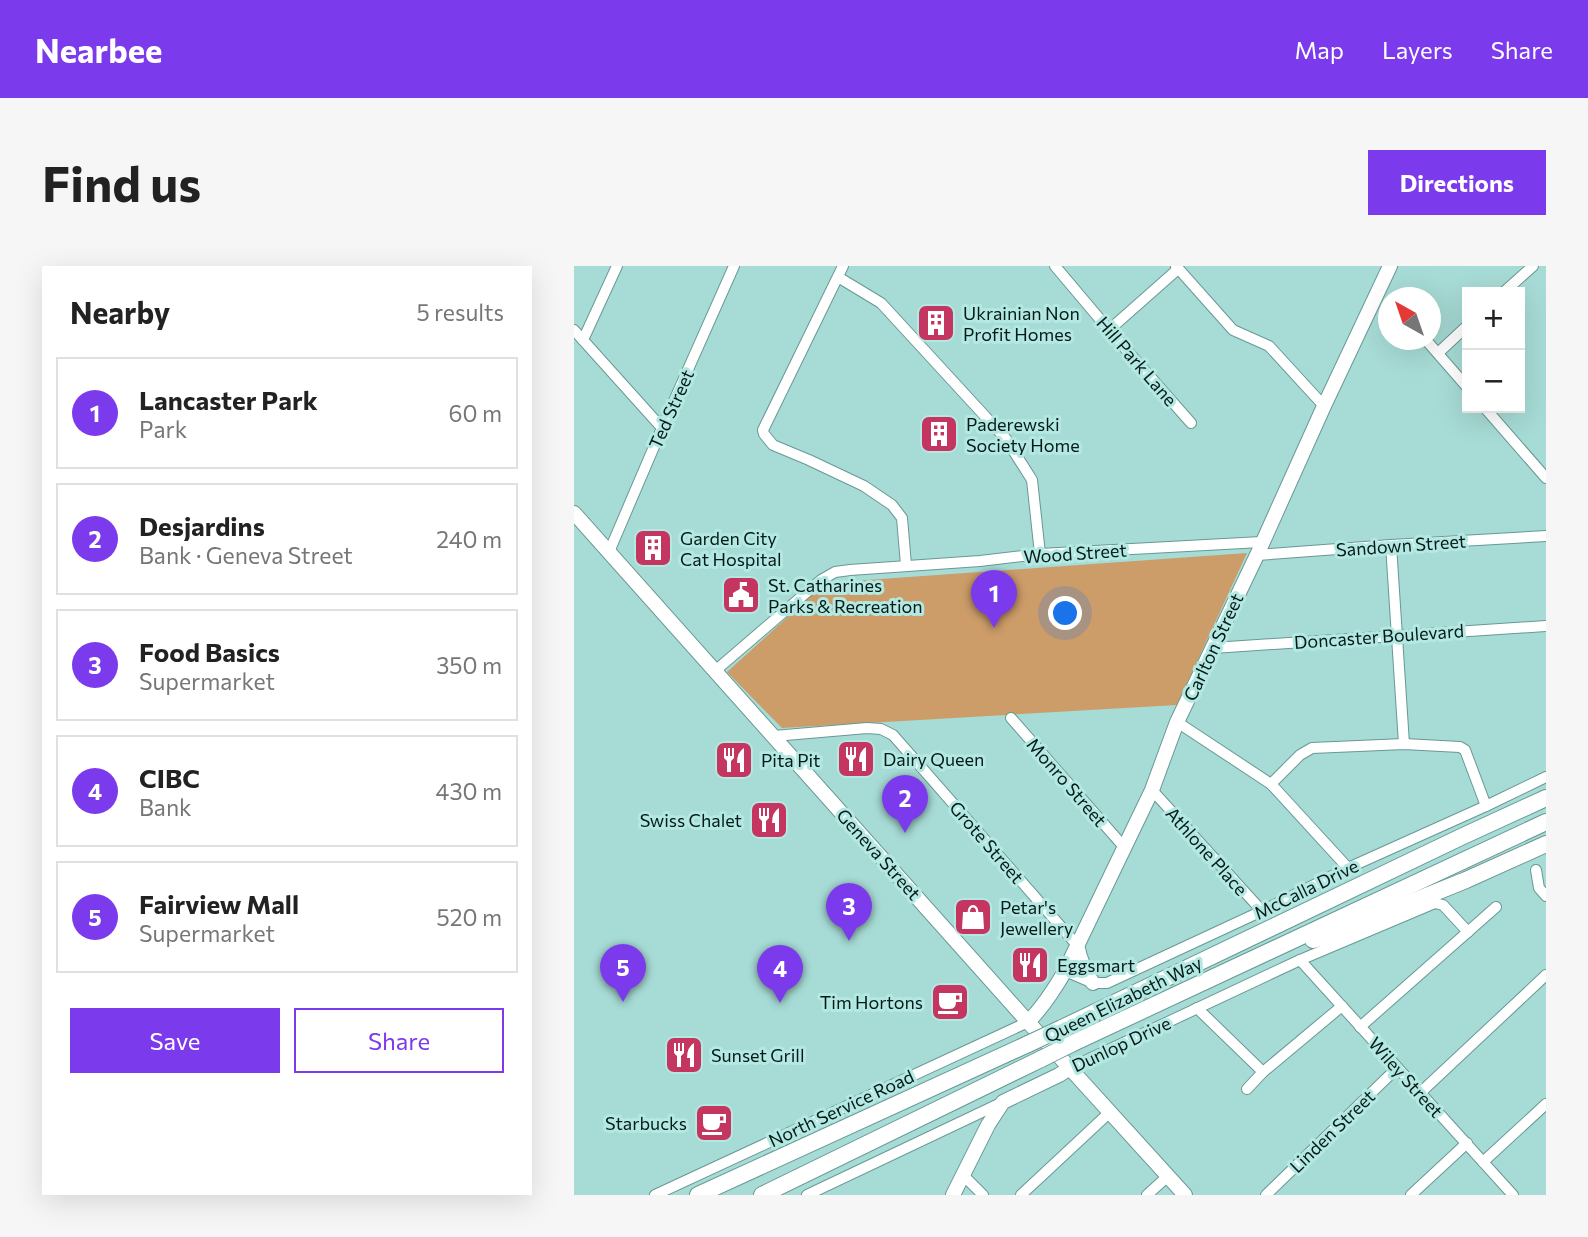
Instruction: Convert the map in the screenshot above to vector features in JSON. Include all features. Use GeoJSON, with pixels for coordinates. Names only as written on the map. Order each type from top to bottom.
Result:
{"type":"FeatureCollection","features":[{"type":"Feature","properties":{"kind":"highway"},"geometry":{"type":"LineString","coordinates":[[1477,829],[1546,790]]}},
{"type":"Feature","properties":{"kind":"highway","name":"Queen Elizabeth Way"},"geometry":{"type":"LineString","coordinates":[[698,1195],[1028,1044],[1477,829],[1546,799]]}},
{"type":"Feature","properties":{"kind":"highway","name":"Queen Elizabeth Way"},"geometry":{"type":"LineString","coordinates":[[762,1195],[1073,1043],[1546,822]]}},
{"type":"Feature","properties":{"kind":"highway"},"geometry":{"type":"LineString","coordinates":[[1276,949],[1325,937],[1466,880],[1546,844]]}},
{"type":"Feature","properties":{"kind":"main road","name":"Carlton Street"},"geometry":{"type":"LineString","coordinates":[[1028,1022],[1051,995],[1065,971],[1152,790],[1177,722],[1324,406],[1384,291],[1390,266]]}},
{"type":"Feature","properties":{"kind":"main road","name":"Geneva Street"},"geometry":{"type":"LineString","coordinates":[[574,513],[1185,1195]]}},
{"type":"Feature","properties":{"kind":"main road"},"geometry":{"type":"LineString","coordinates":[[1077,945],[1086,973],[1093,983]]}},
{"type":"Feature","properties":{"kind":"main road","name":"Dunlop Drive"},"geometry":{"type":"LineString","coordinates":[[1003,1102],[1070,1068]]}},
{"type":"Feature","properties":{"kind":"main road"},"geometry":{"type":"LineString","coordinates":[[953,1195],[988,1125],[1003,1102]]}},
{"type":"Feature","properties":{"kind":"street"},"geometry":{"type":"LineString","coordinates":[[583,340],[617,266]]}},
{"type":"Feature","properties":{"kind":"street","name":"Ted Street"},"geometry":{"type":"LineString","coordinates":[[609,552],[734,266]]}},
{"type":"Feature","properties":{"kind":"street"},"geometry":{"type":"LineString","coordinates":[[843,266],[763,430],[773,445],[864,486],[892,505],[902,518],[906,565]]}},
{"type":"Feature","properties":{"kind":"street","name":"Hill Park Lane"},"geometry":{"type":"LineString","coordinates":[[1055,266],[1191,424]]}},
{"type":"Feature","properties":{"kind":"street"},"geometry":{"type":"LineString","coordinates":[[1510,287],[1534,266]]}},
{"type":"Feature","properties":{"kind":"street"},"geometry":{"type":"LineString","coordinates":[[1109,330],[1177,267],[1233,330],[1269,346],[1324,406]]}},
{"type":"Feature","properties":{"kind":"street"},"geometry":{"type":"LineString","coordinates":[[838,277],[880,303],[1006,439],[1032,480],[1040,554]]}},
{"type":"Feature","properties":{"kind":"street"},"geometry":{"type":"LineString","coordinates":[[574,330],[662,428]]}},
{"type":"Feature","properties":{"kind":"street"},"geometry":{"type":"LineString","coordinates":[[1437,353],[1462,330]]}},
{"type":"Feature","properties":{"kind":"street"},"geometry":{"type":"LineString","coordinates":[[1434,350],[1462,381]]}},
{"type":"Feature","properties":{"kind":"street"},"geometry":{"type":"LineString","coordinates":[[1489,413],[1546,478]]}},
{"type":"Feature","properties":{"kind":"street","name":"Sandown Street"},"geometry":{"type":"LineString","coordinates":[[1259,549],[1546,536]]}},
{"type":"Feature","properties":{"kind":"street"},"geometry":{"type":"LineString","coordinates":[[1391,545],[1404,744]]}},
{"type":"Feature","properties":{"kind":"street","name":"Wood Street"},"geometry":{"type":"LineString","coordinates":[[716,671],[816,584],[835,572],[1040,554],[1259,549]]}},
{"type":"Feature","properties":{"kind":"street","name":"Doncaster Boulevard"},"geometry":{"type":"LineString","coordinates":[[1213,648],[1546,626]]}},
{"type":"Feature","properties":{"kind":"street","name":"Monro Street"},"geometry":{"type":"LineString","coordinates":[[1011,718],[1124,846]]}},
{"type":"Feature","properties":{"kind":"street"},"geometry":{"type":"LineString","coordinates":[[1177,722],[1270,784],[1348,868]]}},
{"type":"Feature","properties":{"kind":"street","name":"Grote Street"},"geometry":{"type":"LineString","coordinates":[[774,736],[867,728],[881,729],[893,735],[1077,945]]}},
{"type":"Feature","properties":{"kind":"street"},"geometry":{"type":"LineString","coordinates":[[1270,784],[1300,755],[1312,748],[1404,744],[1460,747],[1465,750],[1486,806]]}},
{"type":"Feature","properties":{"kind":"street","name":"McCalla Drive"},"geometry":{"type":"LineString","coordinates":[[1093,983],[1107,983],[1546,777]]}},
{"type":"Feature","properties":{"kind":"street","name":"Athlone Place"},"geometry":{"type":"LineString","coordinates":[[1152,790],[1262,911]]}},
{"type":"Feature","properties":{"kind":"street"},"geometry":{"type":"LineString","coordinates":[[1536,870],[1539,888],[1546,896]]}},
{"type":"Feature","properties":{"kind":"street","name":"Dunlop Drive"},"geometry":{"type":"LineString","coordinates":[[1070,1068],[1300,960],[1435,903],[1439,903],[1468,932]]}},
{"type":"Feature","properties":{"kind":"street"},"geometry":{"type":"LineString","coordinates":[[1360,1027],[1496,907]]}},
{"type":"Feature","properties":{"kind":"street","name":"Wiley Street"},"geometry":{"type":"LineString","coordinates":[[1300,960],[1513,1195]]}},
{"type":"Feature","properties":{"kind":"street"},"geometry":{"type":"LineString","coordinates":[[1065,971],[1093,983]]}},
{"type":"Feature","properties":{"kind":"street"},"geometry":{"type":"LineString","coordinates":[[1420,1093],[1546,975]]}},
{"type":"Feature","properties":{"kind":"street"},"geometry":{"type":"LineString","coordinates":[[1247,1089],[1263,1072],[1342,1006]]}},
{"type":"Feature","properties":{"kind":"street"},"geometry":{"type":"LineString","coordinates":[[1197,1008],[1263,1072]]}},
{"type":"Feature","properties":{"kind":"street","name":"North Service Road"},"geometry":{"type":"LineString","coordinates":[[655,1195],[1028,1022]]}},
{"type":"Feature","properties":{"kind":"street","name":"Linden Street"},"geometry":{"type":"LineString","coordinates":[[1266,1195],[1397,1068]]}},
{"type":"Feature","properties":{"kind":"street","name":"Dunlop Drive"},"geometry":{"type":"LineString","coordinates":[[807,1195],[1003,1102]]}},
{"type":"Feature","properties":{"kind":"street"},"geometry":{"type":"LineString","coordinates":[[1483,1162],[1546,1104]]}},
{"type":"Feature","properties":{"kind":"street"},"geometry":{"type":"LineString","coordinates":[[1021,1195],[1110,1112]]}},
{"type":"Feature","properties":{"kind":"street"},"geometry":{"type":"LineString","coordinates":[[1411,1195],[1467,1143]]}},
{"type":"Feature","properties":{"kind":"street"},"geometry":{"type":"LineString","coordinates":[[963,1175],[983,1195]]}},
{"type":"Feature","properties":{"kind":"street"},"geometry":{"type":"LineString","coordinates":[[1147,1195],[1168,1176]]}},
{"type":"Feature","properties":{"kind":"shaded area"},"geometry":{"type":"Polygon","coordinates":[[[1247,553],[1177,705],[782,728],[727,672],[825,583],[1247,553]]]}},
{"type":"Feature","properties":{"kind":"place","name":"Ukrainian Non Profit Homes"},"geometry":{"type":"Point","coordinates":[936,323]}},
{"type":"Feature","properties":{"kind":"place","name":"Paderewski Society Home"},"geometry":{"type":"Point","coordinates":[939,434]}},
{"type":"Feature","properties":{"kind":"place","name":"Garden City Cat Hospital"},"geometry":{"type":"Point","coordinates":[653,548]}},
{"type":"Feature","properties":{"kind":"place","name":"St. Catharines Parks & Recreation"},"geometry":{"type":"Point","coordinates":[741,595]}},
{"type":"Feature","properties":{"kind":"place","name":"Lancaster Park"},"geometry":{"type":"Point","coordinates":[994,628]}},
{"type":"Feature","properties":{"kind":"place","name":"Dairy Queen"},"geometry":{"type":"Point","coordinates":[856,759]}},
{"type":"Feature","properties":{"kind":"place","name":"Pita Pit"},"geometry":{"type":"Point","coordinates":[734,760]}},
{"type":"Feature","properties":{"kind":"place","name":"Swiss Chalet"},"geometry":{"type":"Point","coordinates":[769,820]}},
{"type":"Feature","properties":{"kind":"place","name":"Desjardins"},"geometry":{"type":"Point","coordinates":[905,833]}},
{"type":"Feature","properties":{"kind":"place","name":"Petar's Jewellery"},"geometry":{"type":"Point","coordinates":[973,917]}},
{"type":"Feature","properties":{"kind":"place","name":"Food Basics"},"geometry":{"type":"Point","coordinates":[849,941]}},
{"type":"Feature","properties":{"kind":"place","name":"Eggsmart"},"geometry":{"type":"Point","coordinates":[1030,965]}},
{"type":"Feature","properties":{"kind":"place","name":"Fairview Mall"},"geometry":{"type":"Point","coordinates":[623,1002]}},
{"type":"Feature","properties":{"kind":"place","name":"Tim Hortons"},"geometry":{"type":"Point","coordinates":[950,1002]}},
{"type":"Feature","properties":{"kind":"place","name":"CIBC"},"geometry":{"type":"Point","coordinates":[780,1003]}},
{"type":"Feature","properties":{"kind":"place","name":"Sunset Grill"},"geometry":{"type":"Point","coordinates":[684,1055]}},
{"type":"Feature","properties":{"kind":"place","name":"Starbucks"},"geometry":{"type":"Point","coordinates":[714,1123]}}]}
